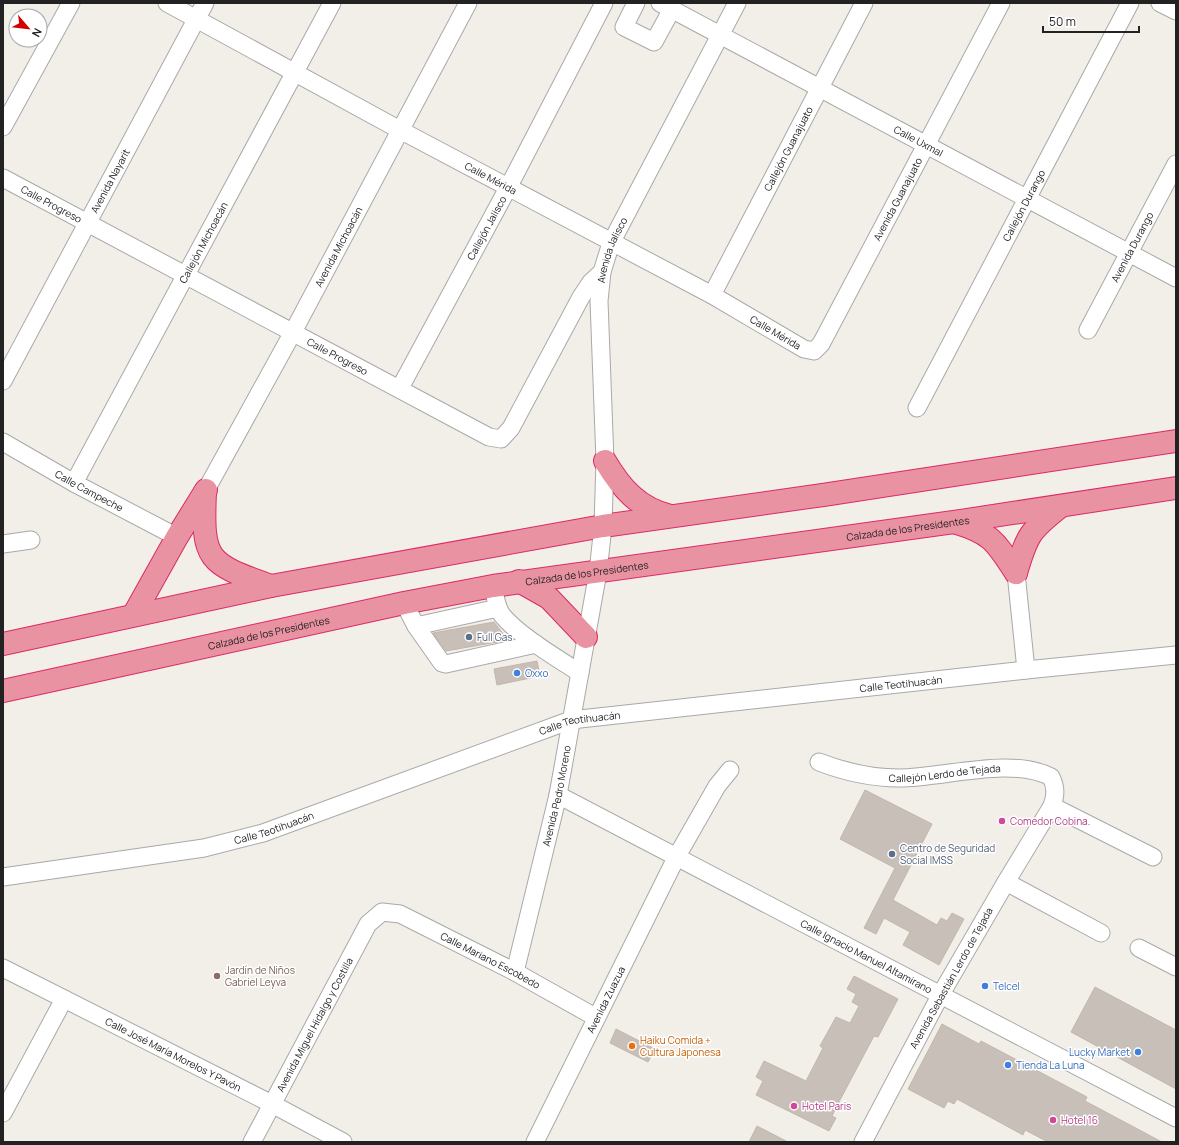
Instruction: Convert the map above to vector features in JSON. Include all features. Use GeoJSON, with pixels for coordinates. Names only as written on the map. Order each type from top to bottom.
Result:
{"type":"FeatureCollection","features":[{"type":"Feature","properties":{"kind":"highway"},"geometry":{"type":"LineString","coordinates":[[3,644],[134,614],[271,586],[603,526],[1170,440]]}},
{"type":"Feature","properties":{"kind":"highway"},"geometry":{"type":"LineString","coordinates":[[605,461],[621,487],[632,497],[657,513],[671,516]]}},
{"type":"Feature","properties":{"kind":"highway","name":"Calzada de los Presidentes"},"geometry":{"type":"LineString","coordinates":[[3,691],[404,603],[519,581],[598,572],[954,522],[1176,488]]}},
{"type":"Feature","properties":{"kind":"highway"},"geometry":{"type":"LineString","coordinates":[[134,614],[176,537],[206,490]]}},
{"type":"Feature","properties":{"kind":"highway"},"geometry":{"type":"LineString","coordinates":[[206,490],[204,523],[205,540],[211,555],[221,566],[271,586]]}},
{"type":"Feature","properties":{"kind":"highway"},"geometry":{"type":"LineString","coordinates":[[1016,573],[1031,532],[1062,506]]}},
{"type":"Feature","properties":{"kind":"highway"},"geometry":{"type":"LineString","coordinates":[[954,522],[978,529],[995,542],[1016,573]]}},
{"type":"Feature","properties":{"kind":"highway"},"geometry":{"type":"LineString","coordinates":[[519,581],[549,598],[586,637]]}},
{"type":"Feature","properties":{"kind":"street"},"geometry":{"type":"LineString","coordinates":[[3,127],[71,3]]}},
{"type":"Feature","properties":{"kind":"street","name":"Calle Mérida"},"geometry":{"type":"LineString","coordinates":[[167,3],[295,74],[509,186],[611,243],[712,295],[804,349],[814,351]]}},
{"type":"Feature","properties":{"kind":"street","name":"Avenida Nayarit"},"geometry":{"type":"LineString","coordinates":[[3,381],[205,3]]}},
{"type":"Feature","properties":{"kind":"street","name":"Callejón Michoacán"},"geometry":{"type":"LineString","coordinates":[[74,483],[332,3]]}},
{"type":"Feature","properties":{"kind":"street","name":"Avenida Michoacán"},"geometry":{"type":"LineString","coordinates":[[206,490],[293,332],[468,3]]}},
{"type":"Feature","properties":{"kind":"street","name":"Callejón Jalisco"},"geometry":{"type":"LineString","coordinates":[[400,388],[509,186],[604,3]]}},
{"type":"Feature","properties":{"kind":"street"},"geometry":{"type":"LineString","coordinates":[[636,3],[624,27],[654,42],[666,6]]}},
{"type":"Feature","properties":{"kind":"street","name":"Avenida Jalisco"},"geometry":{"type":"LineString","coordinates":[[598,572],[603,526],[605,461],[599,301],[602,272],[611,243],[737,3]]}},
{"type":"Feature","properties":{"kind":"street","name":"Callejón Guanajuato"},"geometry":{"type":"LineString","coordinates":[[712,295],[819,86],[864,3]]}},
{"type":"Feature","properties":{"kind":"street","name":"Avenida Guanajuato"},"geometry":{"type":"LineString","coordinates":[[814,351],[821,344],[1001,3]]}},
{"type":"Feature","properties":{"kind":"street","name":"Callejón Durango"},"geometry":{"type":"LineString","coordinates":[[917,408],[1130,3]]}},
{"type":"Feature","properties":{"kind":"street"},"geometry":{"type":"LineString","coordinates":[[1160,3],[1176,11]]}},
{"type":"Feature","properties":{"kind":"street","name":"Calle Uxmal"},"geometry":{"type":"LineString","coordinates":[[666,6],[819,86],[1176,278]]}},
{"type":"Feature","properties":{"kind":"street","name":"Avenida Durango"},"geometry":{"type":"LineString","coordinates":[[1088,330],[1176,164]]}},
{"type":"Feature","properties":{"kind":"street","name":"Calle Progreso"},"geometry":{"type":"LineString","coordinates":[[3,178],[86,224],[400,388],[489,437],[501,439],[511,428],[581,297],[591,282],[602,272]]}},
{"type":"Feature","properties":{"kind":"street","name":"Calle Campeche"},"geometry":{"type":"LineString","coordinates":[[3,442],[74,483],[176,537]]}},
{"type":"Feature","properties":{"kind":"street"},"geometry":{"type":"LineString","coordinates":[[3,544],[30,540]]}},
{"type":"Feature","properties":{"kind":"street","name":"Avenida Pedro Moreno"},"geometry":{"type":"LineString","coordinates":[[515,972],[558,795],[598,572]]}},
{"type":"Feature","properties":{"kind":"street"},"geometry":{"type":"LineString","coordinates":[[1016,573],[1026,670]]}},
{"type":"Feature","properties":{"kind":"street"},"geometry":{"type":"LineString","coordinates":[[493,586],[498,608],[502,615],[536,644],[580,673]]}},
{"type":"Feature","properties":{"kind":"street"},"geometry":{"type":"LineString","coordinates":[[404,603],[416,626],[439,660],[446,664],[536,644]]}},
{"type":"Feature","properties":{"kind":"street"},"geometry":{"type":"LineString","coordinates":[[416,626],[498,608]]}},
{"type":"Feature","properties":{"kind":"street","name":"Calle Teotihuacán"},"geometry":{"type":"LineString","coordinates":[[4,874],[204,848],[263,833],[571,720],[1176,655]]}},
{"type":"Feature","properties":{"kind":"street","name":"Callejón Lerdo de Tejada"},"geometry":{"type":"LineString","coordinates":[[819,762],[842,771],[868,776],[900,778],[999,769],[1028,770],[1051,777],[1054,783],[1054,801]]}},
{"type":"Feature","properties":{"kind":"street"},"geometry":{"type":"LineString","coordinates":[[677,856],[717,786],[730,770]]}},
{"type":"Feature","properties":{"kind":"street","name":"Calle Ignacio Manuel Altamirano"},"geometry":{"type":"LineString","coordinates":[[558,795],[1176,1118]]}},
{"type":"Feature","properties":{"kind":"street"},"geometry":{"type":"LineString","coordinates":[[1054,801],[1153,857]]}},
{"type":"Feature","properties":{"kind":"street","name":"Avenida Sebastián Lerdo de Tejada"},"geometry":{"type":"LineString","coordinates":[[863,1142],[941,994],[1054,801]]}},
{"type":"Feature","properties":{"kind":"street","name":"Avenida Zuazua"},"geometry":{"type":"LineString","coordinates":[[535,1142],[595,1017],[677,856]]}},
{"type":"Feature","properties":{"kind":"street"},"geometry":{"type":"LineString","coordinates":[[1006,882],[1100,933]]}},
{"type":"Feature","properties":{"kind":"street","name":"Calle Mariano Escobedo"},"geometry":{"type":"LineString","coordinates":[[382,912],[400,914],[515,972],[595,1017]]}},
{"type":"Feature","properties":{"kind":"street","name":"Avenida Miguel Hidalgo y Costilla"},"geometry":{"type":"LineString","coordinates":[[252,1142],[368,924],[382,912]]}},
{"type":"Feature","properties":{"kind":"street"},"geometry":{"type":"LineString","coordinates":[[1139,948],[1176,967]]}},
{"type":"Feature","properties":{"kind":"street","name":"Calle José María Morelos Y Pavón"},"geometry":{"type":"LineString","coordinates":[[3,968],[272,1104],[343,1142]]}},
{"type":"Feature","properties":{"kind":"street"},"geometry":{"type":"LineString","coordinates":[[3,1113],[64,999]]}},
{"type":"Feature","properties":{"kind":"building","name":"Full Gas"},"geometry":{"type":"Polygon","coordinates":[[[494,622],[508,640],[446,651],[433,633],[494,622]]]}},
{"type":"Feature","properties":{"kind":"building","name":"Oxxo"},"geometry":{"type":"Polygon","coordinates":[[[537,661],[540,676],[497,685],[494,669],[537,661]]]}},
{"type":"Feature","properties":{"kind":"building","name":"Centro de Seguridad Social IMSS"},"geometry":{"type":"Polygon","coordinates":[[[865,790],[932,824],[893,900],[937,925],[941,918],[947,921],[952,913],[964,919],[939,965],[903,945],[910,932],[884,918],[876,934],[864,928],[895,868],[840,839],[865,790]]]}},
{"type":"Feature","properties":{"kind":"building"},"geometry":{"type":"Polygon","coordinates":[[[854,976],[898,999],[878,1037],[874,1036],[840,1100],[832,1116],[836,1118],[829,1131],[756,1095],[763,1081],[756,1077],[764,1061],[806,1081],[823,1048],[820,1046],[836,1017],[850,1023],[859,1006],[852,1002],[856,994],[847,989],[854,976]]]}},
{"type":"Feature","properties":{"kind":"building"},"geometry":{"type":"Polygon","coordinates":[[[1095,987],[1176,1030],[1176,1089],[1071,1032],[1095,987]]]}},
{"type":"Feature","properties":{"kind":"building"},"geometry":{"type":"Polygon","coordinates":[[[942,1024],[979,1044],[981,1041],[1087,1097],[1085,1101],[1162,1142],[1048,1142],[1025,1130],[1023,1135],[957,1099],[954,1104],[948,1101],[944,1108],[908,1089],[942,1024]]]}},
{"type":"Feature","properties":{"kind":"building","name":"Haiku Comida + Cultura Japonesa"},"geometry":{"type":"Polygon","coordinates":[[[616,1029],[655,1049],[648,1062],[610,1043],[616,1029]]]}},
{"type":"Feature","properties":{"kind":"building"},"geometry":{"type":"Polygon","coordinates":[[[757,1126],[788,1142],[749,1142],[757,1126]]]}},
{"type":"Feature","properties":{"kind":"place","name":"Full Gas"},"geometry":{"type":"Point","coordinates":[469,637]}},
{"type":"Feature","properties":{"kind":"place","name":"Oxxo"},"geometry":{"type":"Point","coordinates":[517,673]}},
{"type":"Feature","properties":{"kind":"place","name":"Comedor Cobina."},"geometry":{"type":"Point","coordinates":[1002,821]}},
{"type":"Feature","properties":{"kind":"place","name":"Centro de Seguridad Social IMSS"},"geometry":{"type":"Point","coordinates":[892,854]}},
{"type":"Feature","properties":{"kind":"place","name":"Jardín de Niños Gabriel Leyva"},"geometry":{"type":"Point","coordinates":[217,976]}},
{"type":"Feature","properties":{"kind":"place","name":"Telcel"},"geometry":{"type":"Point","coordinates":[985,986]}},
{"type":"Feature","properties":{"kind":"place","name":"Haiku Comida + Cultura Japonesa"},"geometry":{"type":"Point","coordinates":[632,1046]}},
{"type":"Feature","properties":{"kind":"place","name":"Lucky Market"},"geometry":{"type":"Point","coordinates":[1138,1052]}},
{"type":"Feature","properties":{"kind":"place","name":"Tienda La Luna"},"geometry":{"type":"Point","coordinates":[1008,1065]}},
{"type":"Feature","properties":{"kind":"place","name":"Hotel Paris"},"geometry":{"type":"Point","coordinates":[794,1106]}},
{"type":"Feature","properties":{"kind":"place","name":"Hotel 16"},"geometry":{"type":"Point","coordinates":[1053,1120]}}]}
